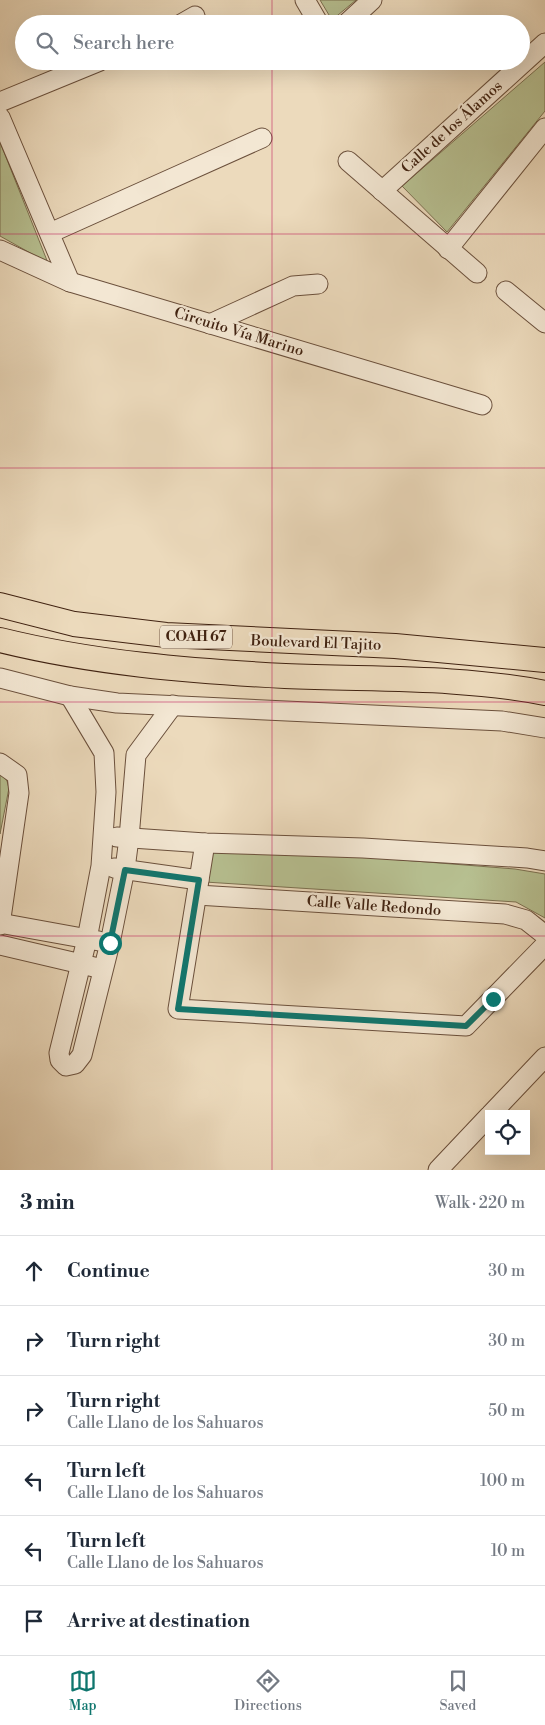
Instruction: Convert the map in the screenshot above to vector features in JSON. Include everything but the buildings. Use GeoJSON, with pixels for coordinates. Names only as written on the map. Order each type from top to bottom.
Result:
{"type":"FeatureCollection","features":[{"type":"Feature","properties":{"kind":"main road","name":"Boulevard El Tajito"},"geometry":{"type":"LineString","coordinates":[[0,605],[74,624],[166,635],[395,646],[545,660]]}},
{"type":"Feature","properties":{"kind":"main road","name":"COAH 67"},"geometry":{"type":"LineString","coordinates":[[0,640],[84,657],[167,668],[286,676],[392,678],[507,686],[545,693]]}},
{"type":"Feature","properties":{"kind":"main road"},"geometry":{"type":"LineString","coordinates":[[392,678],[395,646]]}},
{"type":"Feature","properties":{"kind":"street"},"geometry":{"type":"LineString","coordinates":[[305,0],[314,15]]}},
{"type":"Feature","properties":{"kind":"street"},"geometry":{"type":"LineString","coordinates":[[356,15],[372,0]]}},
{"type":"Feature","properties":{"kind":"street","name":"Calle de los Álamos"},"geometry":{"type":"LineString","coordinates":[[530,57],[545,43]]}},
{"type":"Feature","properties":{"kind":"street"},"geometry":{"type":"LineString","coordinates":[[0,102],[78,70]]}},
{"type":"Feature","properties":{"kind":"street","name":"Calle de los Álamos"},"geometry":{"type":"LineString","coordinates":[[382,191],[515,70]]}},
{"type":"Feature","properties":{"kind":"street"},"geometry":{"type":"LineString","coordinates":[[0,117],[70,282]]}},
{"type":"Feature","properties":{"kind":"street"},"geometry":{"type":"LineString","coordinates":[[448,249],[545,128]]}},
{"type":"Feature","properties":{"kind":"street"},"geometry":{"type":"LineString","coordinates":[[50,233],[262,138]]}},
{"type":"Feature","properties":{"kind":"street"},"geometry":{"type":"LineString","coordinates":[[348,161],[477,274]]}},
{"type":"Feature","properties":{"kind":"street","name":"Circuito Vía Marino"},"geometry":{"type":"LineString","coordinates":[[0,250],[70,282],[482,405]]}},
{"type":"Feature","properties":{"kind":"street"},"geometry":{"type":"LineString","coordinates":[[210,324],[292,286],[318,284]]}},
{"type":"Feature","properties":{"kind":"street"},"geometry":{"type":"LineString","coordinates":[[506,291],[545,323]]}},
{"type":"Feature","properties":{"kind":"street"},"geometry":{"type":"LineString","coordinates":[[0,678],[70,696],[117,703],[502,721],[545,728]]}},
{"type":"Feature","properties":{"kind":"street"},"geometry":{"type":"LineString","coordinates":[[70,696],[104,753],[106,792],[101,866],[87,939],[59,1052],[60,1060],[66,1066],[75,1064],[82,1055],[110,943],[125,870],[136,755],[173,705]]}},
{"type":"Feature","properties":{"kind":"street"},"geometry":{"type":"LineString","coordinates":[[104,753],[136,755]]}},
{"type":"Feature","properties":{"kind":"street"},"geometry":{"type":"LineString","coordinates":[[0,763],[17,775],[19,793],[0,924],[110,943]]}},
{"type":"Feature","properties":{"kind":"street"},"geometry":{"type":"LineString","coordinates":[[104,836],[205,844],[363,848],[527,858],[545,861]]}},
{"type":"Feature","properties":{"kind":"street"},"geometry":{"type":"LineString","coordinates":[[205,844],[178,1009],[466,1026],[545,945]]}},
{"type":"Feature","properties":{"kind":"street","name":"Calle Valle Redondo"},"geometry":{"type":"LineString","coordinates":[[101,866],[198,887],[506,914],[526,920],[545,935]]}},
{"type":"Feature","properties":{"kind":"street"},"geometry":{"type":"LineString","coordinates":[[0,945],[103,969]]}},
{"type":"Feature","properties":{"kind":"street"},"geometry":{"type":"LineString","coordinates":[[495,1110],[541,1068]]}},
{"type":"Feature","properties":{"kind":"street"},"geometry":{"type":"LineString","coordinates":[[438,1170],[485,1120]]}},
{"type":"Feature","properties":{"kind":"green space"},"geometry":{"type":"Polygon","coordinates":[[[320,0],[356,0],[338,15],[329,15],[320,0]]]}},
{"type":"Feature","properties":{"kind":"green space"},"geometry":{"type":"Polygon","coordinates":[[[545,62],[545,111],[447,232],[402,186],[545,62]]]}},
{"type":"Feature","properties":{"kind":"green space"},"geometry":{"type":"Polygon","coordinates":[[[0,142],[48,263],[0,236],[0,142]]]}},
{"type":"Feature","properties":{"kind":"green space"},"geometry":{"type":"Polygon","coordinates":[[[0,774],[7,781],[9,788],[0,834],[0,774]]]}},
{"type":"Feature","properties":{"kind":"green space"},"geometry":{"type":"Polygon","coordinates":[[[212,845],[515,869],[545,874],[545,918],[516,902],[205,882],[212,845]]]}},
{"type":"Feature","properties":{"kind":"route"},"geometry":{"type":"LineString","coordinates":[[110,943],[125,870],[199,880],[178,1009],[466,1026],[493,999]]}}]}
